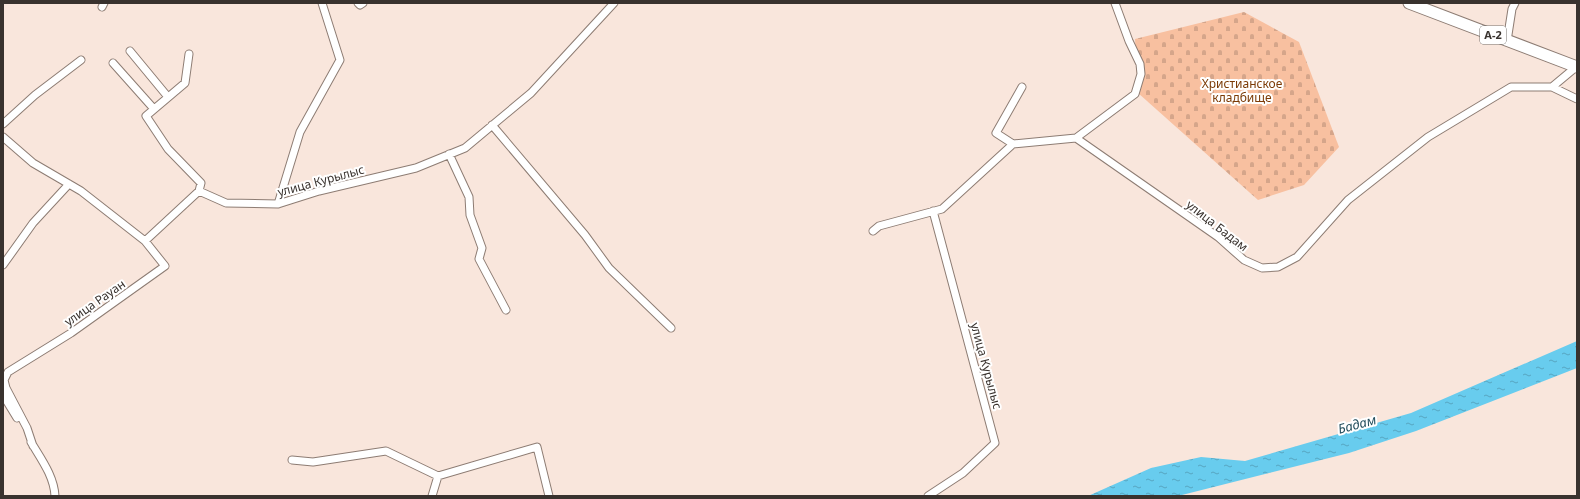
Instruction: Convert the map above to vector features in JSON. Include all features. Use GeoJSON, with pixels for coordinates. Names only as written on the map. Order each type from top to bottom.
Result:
{"type":"FeatureCollection","features":[{"type":"Feature","properties":{"kind":"highway","name":"A-2"},"geometry":{"type":"LineString","coordinates":[[1409,3],[1576,67]]}},
{"type":"Feature","properties":{"kind":"street"},"geometry":{"type":"LineString","coordinates":[[278,204],[300,132],[340,60],[322,3]]}},
{"type":"Feature","properties":{"kind":"street"},"geometry":{"type":"LineString","coordinates":[[358,3],[360,5],[362,3]]}},
{"type":"Feature","properties":{"kind":"street","name":"улица Курылыс"},"geometry":{"type":"LineString","coordinates":[[199,191],[226,203],[278,204],[319,191],[416,168],[464,148],[531,93],[614,3]]}},
{"type":"Feature","properties":{"kind":"street"},"geometry":{"type":"LineString","coordinates":[[873,231],[879,226],[942,209],[1013,144],[1076,138],[1135,94],[1141,74],[1140,64],[1128,41],[1115,3]]}},
{"type":"Feature","properties":{"kind":"street"},"geometry":{"type":"LineString","coordinates":[[1507,41],[1512,9],[1515,3]]}},
{"type":"Feature","properties":{"kind":"street"},"geometry":{"type":"LineString","coordinates":[[130,51],[168,97]]}},
{"type":"Feature","properties":{"kind":"street"},"geometry":{"type":"LineString","coordinates":[[3,137],[33,163],[81,191],[145,241],[199,191],[201,183],[168,148],[146,116],[185,83],[189,54]]}},
{"type":"Feature","properties":{"kind":"street"},"geometry":{"type":"LineString","coordinates":[[3,124],[35,95],[81,60]]}},
{"type":"Feature","properties":{"kind":"street"},"geometry":{"type":"LineString","coordinates":[[113,63],[154,109]]}},
{"type":"Feature","properties":{"kind":"street"},"geometry":{"type":"LineString","coordinates":[[1576,67],[1552,86],[1577,99]]}},
{"type":"Feature","properties":{"kind":"street","name":"улица Бадам"},"geometry":{"type":"LineString","coordinates":[[1076,138],[1218,237],[1244,260],[1262,268],[1278,267],[1297,257],[1348,200],[1428,137],[1511,87],[1552,86]]}},
{"type":"Feature","properties":{"kind":"street"},"geometry":{"type":"LineString","coordinates":[[1013,144],[996,133],[1022,88]]}},
{"type":"Feature","properties":{"kind":"street"},"geometry":{"type":"LineString","coordinates":[[492,125],[585,235],[609,268],[671,328]]}},
{"type":"Feature","properties":{"kind":"street"},"geometry":{"type":"LineString","coordinates":[[449,154],[469,197],[470,215],[482,248],[479,259],[506,310]]}},
{"type":"Feature","properties":{"kind":"street"},"geometry":{"type":"LineString","coordinates":[[3,265],[33,223],[69,184]]}},
{"type":"Feature","properties":{"kind":"street","name":"улица Курылыс"},"geometry":{"type":"LineString","coordinates":[[928,496],[963,473],[995,443],[933,211]]}},
{"type":"Feature","properties":{"kind":"street","name":"улица Рауан"},"geometry":{"type":"LineString","coordinates":[[33,446],[27,428],[6,388],[4,380],[8,372],[71,333],[165,266],[145,241]]}},
{"type":"Feature","properties":{"kind":"street"},"geometry":{"type":"LineString","coordinates":[[3,395],[50,475],[55,485],[55,496]]}},
{"type":"Feature","properties":{"kind":"street"},"geometry":{"type":"LineString","coordinates":[[292,460],[313,462],[386,451],[438,476],[537,447],[549,496]]}},
{"type":"Feature","properties":{"kind":"street"},"geometry":{"type":"LineString","coordinates":[[432,496],[438,476]]}},
{"type":"Feature","properties":{"kind":"green space","name":"Христианское кладбище"},"geometry":{"type":"Polygon","coordinates":[[[1244,12],[1299,42],[1339,147],[1304,185],[1258,200],[1138,93],[1135,39],[1244,12]]]}},
{"type":"Feature","properties":{"kind":"water"},"geometry":{"type":"Polygon","coordinates":[[[1577,341],[1577,368],[1416,431],[1349,453],[1178,496],[1088,496],[1151,468],[1201,457],[1245,461],[1411,413],[1577,341]]]}},
{"type":"Feature","properties":{"kind":"water label","name":"Бадам"},"geometry":{"type":"Point","coordinates":[1357,424]}}]}
